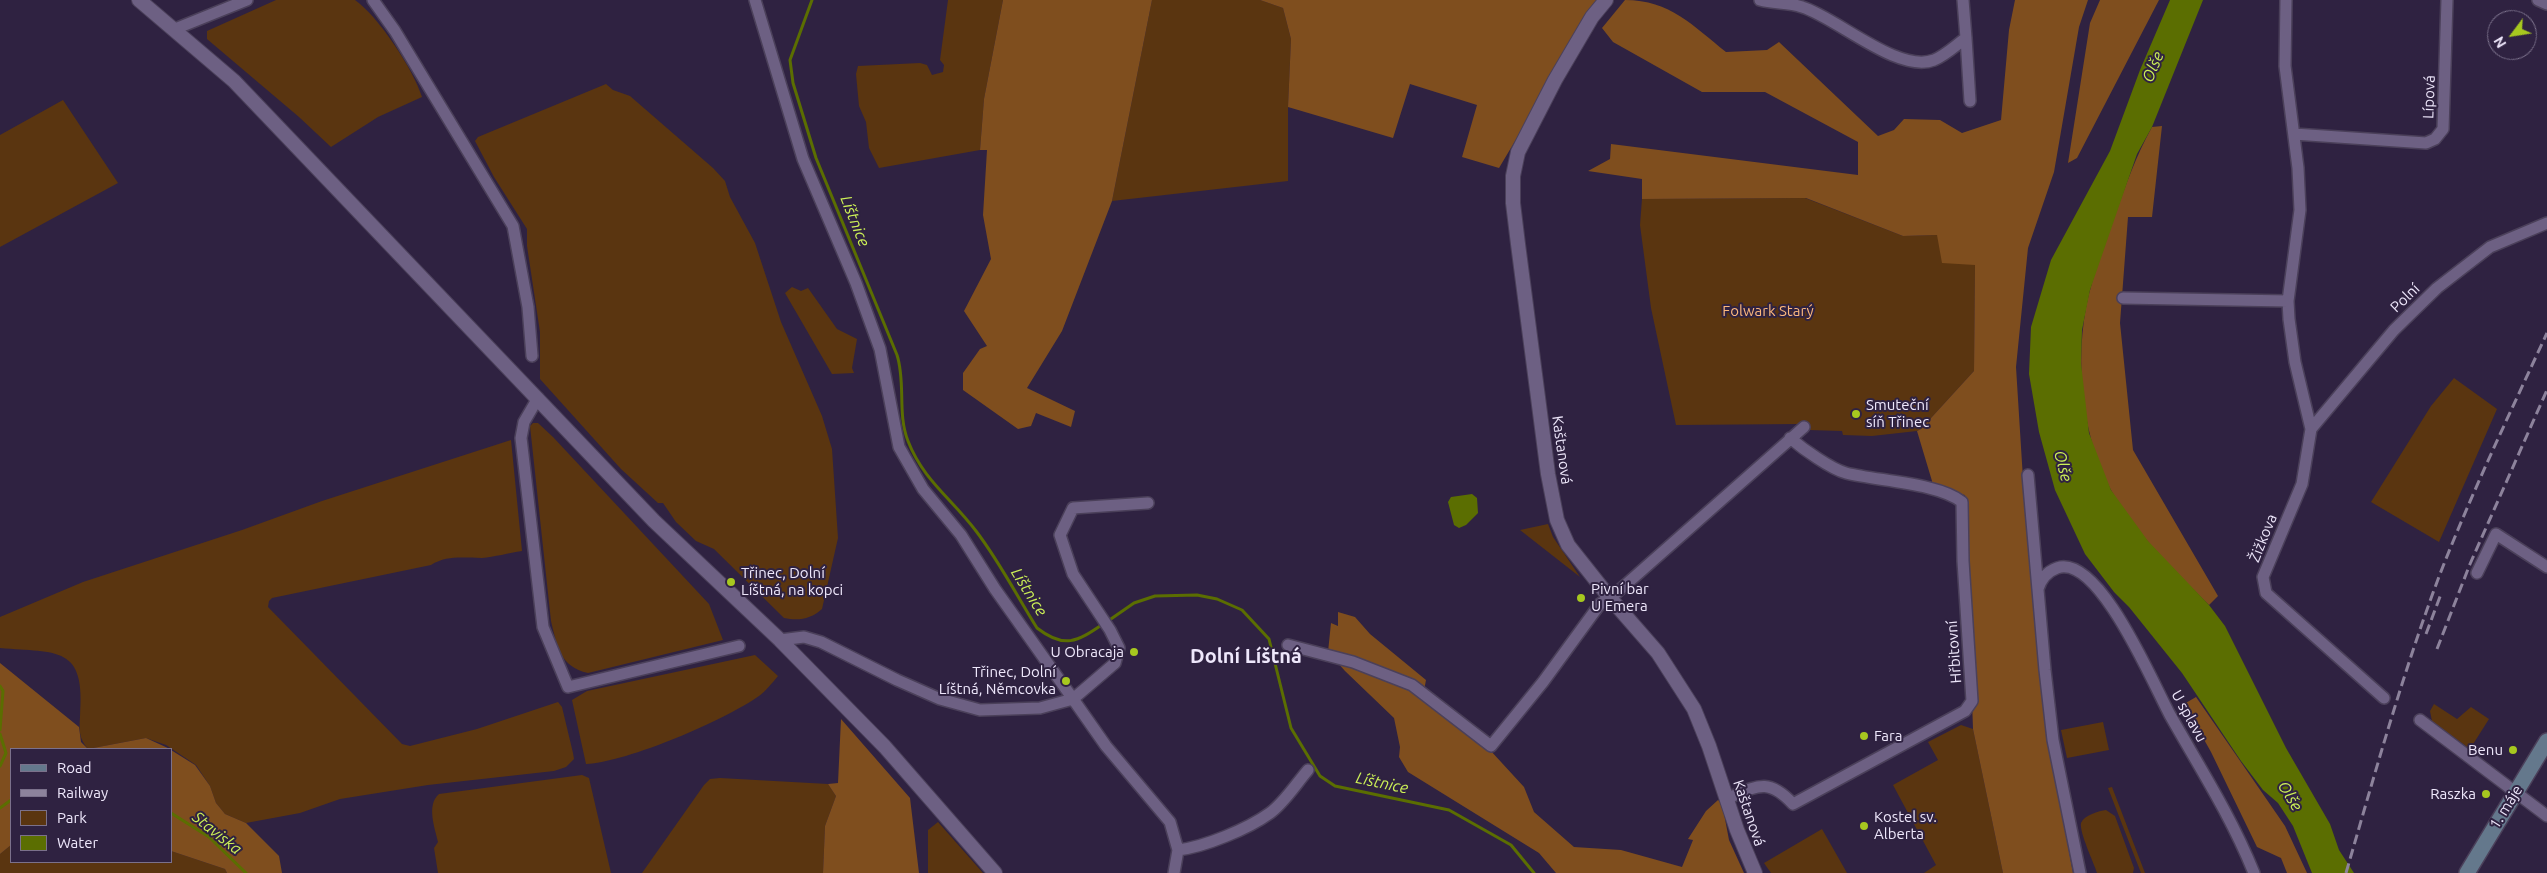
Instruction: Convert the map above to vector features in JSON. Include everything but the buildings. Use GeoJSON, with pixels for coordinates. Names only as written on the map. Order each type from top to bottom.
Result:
{"type":"FeatureCollection","features":[{"type":"Feature","properties":{"kind":"main road","name":"1. máje"},"geometry":{"type":"LineString","coordinates":[[2466,873],[2547,742]]}},
{"type":"Feature","properties":{"kind":"street"},"geometry":{"type":"LineString","coordinates":[[138,0],[175,29],[234,81],[654,521],[780,640],[885,747],[995,873]]}},
{"type":"Feature","properties":{"kind":"street"},"geometry":{"type":"LineString","coordinates":[[175,29],[247,0]]}},
{"type":"Feature","properties":{"kind":"street"},"geometry":{"type":"LineString","coordinates":[[373,0],[396,30],[513,226],[528,307],[532,356]]}},
{"type":"Feature","properties":{"kind":"street"},"geometry":{"type":"LineString","coordinates":[[755,0],[803,159],[856,283],[880,349],[899,447],[923,489],[961,535],[995,589],[1106,746],[1170,822],[1178,850],[1174,873]]}},
{"type":"Feature","properties":{"kind":"street","name":"Kaštanová"},"geometry":{"type":"LineString","coordinates":[[1606,0],[1592,17],[1564,64],[1525,136],[1515,164],[1512,189],[1536,382],[1557,520],[1568,545],[1610,598],[1658,653],[1686,693],[1702,728],[1754,873]]}},
{"type":"Feature","properties":{"kind":"street"},"geometry":{"type":"LineString","coordinates":[[1760,0],[1802,6],[1876,47],[1912,60],[1934,60],[1966,38]]}},
{"type":"Feature","properties":{"kind":"street"},"geometry":{"type":"LineString","coordinates":[[1963,0],[1970,101]]}},
{"type":"Feature","properties":{"kind":"street"},"geometry":{"type":"LineString","coordinates":[[2286,0],[2285,66],[2298,168],[2300,210],[2288,301],[2295,362],[2311,429]]}},
{"type":"Feature","properties":{"kind":"street","name":"Lípová"},"geometry":{"type":"LineString","coordinates":[[2294,134],[2426,143],[2435,139],[2442,129],[2447,0]]}},
{"type":"Feature","properties":{"kind":"street"},"geometry":{"type":"LineString","coordinates":[[2538,0],[2547,4]]}},
{"type":"Feature","properties":{"kind":"street","name":"Polní"},"geometry":{"type":"LineString","coordinates":[[2311,429],[2394,330],[2437,288],[2490,247],[2547,223]]}},
{"type":"Feature","properties":{"kind":"street"},"geometry":{"type":"LineString","coordinates":[[2123,298],[2288,301]]}},
{"type":"Feature","properties":{"kind":"street"},"geometry":{"type":"LineString","coordinates":[[538,398],[524,422],[521,438],[543,627],[568,687],[739,646]]}},
{"type":"Feature","properties":{"kind":"street"},"geometry":{"type":"LineString","coordinates":[[1288,645],[1353,662],[1412,685],[1491,746],[1543,682],[1600,604],[1610,598],[1804,427]]}},
{"type":"Feature","properties":{"kind":"street","name":"Žižkova"},"geometry":{"type":"LineString","coordinates":[[2311,429],[2302,484],[2263,577],[2266,593],[2384,698]]}},
{"type":"Feature","properties":{"kind":"street","name":"Hřbitovní"},"geometry":{"type":"LineString","coordinates":[[1726,799],[1760,787],[1770,786],[1780,791],[1793,804],[1965,712],[1971,706],[1962,502],[1955,497],[1928,489],[1844,473],[1790,438]]}},
{"type":"Feature","properties":{"kind":"street"},"geometry":{"type":"LineString","coordinates":[[2028,475],[2053,740],[2080,873]]}},
{"type":"Feature","properties":{"kind":"street"},"geometry":{"type":"LineString","coordinates":[[780,640],[804,637],[820,642],[940,699],[980,710],[1040,708],[1073,699],[1115,663],[1119,648],[1110,630],[1073,574],[1060,535],[1074,508],[1148,503]]}},
{"type":"Feature","properties":{"kind":"street"},"geometry":{"type":"LineString","coordinates":[[2477,573],[2496,534],[2547,567]]}},
{"type":"Feature","properties":{"kind":"street","name":"U splavu"},"geometry":{"type":"LineString","coordinates":[[2038,589],[2041,579],[2059,567],[2069,567],[2089,580],[2118,615],[2132,636],[2160,696],[2237,831],[2254,873]]}},
{"type":"Feature","properties":{"kind":"street"},"geometry":{"type":"LineString","coordinates":[[2420,720],[2547,816]]}},
{"type":"Feature","properties":{"kind":"street"},"geometry":{"type":"LineString","coordinates":[[1178,850],[1194,848],[1254,822],[1271,812],[1308,770]]}},
{"type":"Feature","properties":{"kind":"green space"},"geometry":{"type":"Polygon","coordinates":[[[276,0],[355,0],[374,18],[394,44],[418,86],[422,97],[378,117],[331,147],[299,117],[207,39],[207,31],[276,0]]]}},
{"type":"Feature","properties":{"kind":"green space"},"geometry":{"type":"Polygon","coordinates":[[[948,0],[1003,0],[984,99],[980,150],[879,168],[869,148],[866,122],[859,106],[856,74],[858,66],[920,63],[927,65],[932,75],[943,72],[944,65],[940,60],[948,0]]]}},
{"type":"Feature","properties":{"kind":"green space"},"geometry":{"type":"Polygon","coordinates":[[[1152,0],[1260,0],[1283,8],[1291,39],[1288,107],[1288,181],[1112,201],[1152,0]]]}},
{"type":"Feature","properties":{"kind":"green space"},"geometry":{"type":"Polygon","coordinates":[[[606,84],[613,90],[630,96],[713,168],[725,181],[730,197],[755,243],[781,322],[822,416],[832,449],[838,538],[822,609],[809,617],[800,619],[784,618],[714,549],[696,541],[676,522],[663,503],[658,503],[621,469],[540,379],[540,332],[527,246],[527,229],[494,177],[475,141],[478,137],[606,84]]]}},
{"type":"Feature","properties":{"kind":"green space"},"geometry":{"type":"Polygon","coordinates":[[[63,100],[118,183],[0,247],[0,135],[63,100]]]}},
{"type":"Feature","properties":{"kind":"green space","name":"Folwark Starý"},"geometry":{"type":"Polygon","coordinates":[[[1805,198],[1903,236],[1937,235],[1975,265],[1974,371],[1921,429],[1917,431],[1872,436],[1843,435],[1842,431],[1808,430],[1799,424],[1676,425],[1651,308],[1640,225],[1642,199],[1805,198]]]}},
{"type":"Feature","properties":{"kind":"green space"},"geometry":{"type":"Polygon","coordinates":[[[792,287],[801,291],[808,288],[837,329],[857,339],[852,368],[854,373],[832,374],[785,293],[792,287]]]}},
{"type":"Feature","properties":{"kind":"green space"},"geometry":{"type":"Polygon","coordinates":[[[2454,378],[2497,409],[2439,542],[2371,502],[2431,406],[2454,378]]]}},
{"type":"Feature","properties":{"kind":"green space"},"geometry":{"type":"Polygon","coordinates":[[[533,423],[538,423],[553,437],[709,604],[723,640],[588,673],[571,666],[566,661],[555,639],[551,621],[530,426],[533,423]]]}},
{"type":"Feature","properties":{"kind":"green space"},"geometry":{"type":"Polygon","coordinates":[[[511,440],[522,551],[482,558],[443,560],[431,565],[272,598],[269,601],[268,607],[402,744],[410,746],[477,729],[558,702],[562,707],[574,759],[566,767],[554,771],[428,785],[340,799],[300,813],[246,823],[225,814],[216,803],[210,786],[196,765],[166,745],[146,738],[87,748],[80,734],[81,694],[78,677],[73,665],[64,657],[52,653],[0,648],[0,617],[83,582],[242,530],[322,501],[511,440]]]}},
{"type":"Feature","properties":{"kind":"green space"},"geometry":{"type":"Polygon","coordinates":[[[1548,524],[1553,537],[1580,577],[1520,530],[1548,524]]]}},
{"type":"Feature","properties":{"kind":"green space"},"geometry":{"type":"Polygon","coordinates":[[[755,655],[778,676],[767,689],[744,706],[700,728],[650,748],[626,756],[586,764],[572,700],[587,691],[755,655]]]}},
{"type":"Feature","properties":{"kind":"green space"},"geometry":{"type":"Polygon","coordinates":[[[2434,704],[2457,719],[2471,707],[2489,719],[2470,749],[2432,721],[2430,711],[2434,704]]]}},
{"type":"Feature","properties":{"kind":"green space"},"geometry":{"type":"Polygon","coordinates":[[[2103,722],[2109,750],[2067,758],[2061,730],[2103,722]]]}},
{"type":"Feature","properties":{"kind":"green space"},"geometry":{"type":"Polygon","coordinates":[[[1961,725],[1973,729],[2003,873],[1924,873],[1936,865],[1893,785],[1938,760],[1928,742],[1961,725]]]}},
{"type":"Feature","properties":{"kind":"green space"},"geometry":{"type":"Polygon","coordinates":[[[582,775],[589,778],[611,873],[438,873],[434,848],[438,842],[432,810],[435,799],[439,794],[582,775]]]}},
{"type":"Feature","properties":{"kind":"green space"},"geometry":{"type":"Polygon","coordinates":[[[710,779],[828,784],[836,796],[825,826],[823,873],[642,873],[704,785],[710,779]]]}},
{"type":"Feature","properties":{"kind":"green space"},"geometry":{"type":"Polygon","coordinates":[[[2112,787],[2145,873],[2141,873],[2108,788],[2112,787]]]}},
{"type":"Feature","properties":{"kind":"green space"},"geometry":{"type":"Polygon","coordinates":[[[2106,810],[2115,816],[2134,868],[2133,873],[2097,873],[2084,840],[2081,823],[2088,816],[2106,810]]]}},
{"type":"Feature","properties":{"kind":"green space"},"geometry":{"type":"Polygon","coordinates":[[[938,822],[983,873],[928,873],[928,830],[938,822]]]}},
{"type":"Feature","properties":{"kind":"green space"},"geometry":{"type":"Polygon","coordinates":[[[1822,829],[1847,873],[1771,873],[1764,863],[1822,829]]]}},
{"type":"Feature","properties":{"kind":"green space"},"geometry":{"type":"Polygon","coordinates":[[[10,846],[10,863],[172,863],[172,851],[225,869],[227,873],[0,873],[0,854],[10,846]]]}},
{"type":"Feature","properties":{"kind":"shaded area"},"geometry":{"type":"Polygon","coordinates":[[[1003,0],[1152,0],[1112,201],[1062,331],[1027,388],[1075,411],[1071,427],[1036,413],[1031,426],[1018,429],[963,390],[963,373],[980,349],[987,346],[964,311],[991,259],[983,215],[987,150],[980,150],[984,99],[1003,0]]]}},
{"type":"Feature","properties":{"kind":"shaded area"},"geometry":{"type":"Polygon","coordinates":[[[1260,0],[1599,0],[1499,168],[1462,157],[1477,105],[1410,84],[1393,138],[1288,107],[1291,39],[1283,8],[1260,0]]]}},
{"type":"Feature","properties":{"kind":"shaded area"},"geometry":{"type":"Polygon","coordinates":[[[1625,0],[1655,4],[1680,16],[1726,52],[1767,50],[1779,42],[1878,136],[1894,130],[1904,119],[1940,120],[1962,133],[2001,120],[2009,30],[2015,0],[2088,0],[2079,27],[2054,172],[2028,248],[2016,367],[2023,479],[2048,738],[2073,873],[2003,873],[1973,729],[1965,495],[1931,489],[1932,481],[1917,431],[1921,429],[1974,371],[1975,265],[1942,263],[1937,235],[1903,236],[1806,198],[1642,199],[1642,179],[1588,171],[1610,159],[1611,144],[1858,175],[1858,142],[1765,92],[1702,92],[1613,42],[1602,28],[1625,0]]]}},
{"type":"Feature","properties":{"kind":"shaded area"},"geometry":{"type":"Polygon","coordinates":[[[2100,0],[2159,0],[2077,158],[2068,163],[2090,23],[2100,0]]]}},
{"type":"Feature","properties":{"kind":"shaded area"},"geometry":{"type":"Polygon","coordinates":[[[2162,126],[2152,217],[2128,217],[2120,323],[2133,450],[2218,596],[2209,605],[2169,565],[2132,522],[2111,490],[2100,467],[2092,442],[2082,388],[2082,334],[2094,275],[2122,195],[2141,149],[2152,127],[2162,126]]]}},
{"type":"Feature","properties":{"kind":"shaded area"},"geometry":{"type":"Polygon","coordinates":[[[1338,612],[1355,617],[1370,634],[1426,680],[1423,696],[1490,750],[1524,787],[1534,812],[1574,847],[1621,850],[1682,867],[1693,840],[1688,839],[1706,811],[1718,800],[1722,803],[1729,840],[1744,873],[1556,873],[1539,853],[1408,772],[1399,757],[1400,747],[1394,718],[1328,652],[1331,623],[1338,626],[1338,612]]]}},
{"type":"Feature","properties":{"kind":"shaded area"},"geometry":{"type":"Polygon","coordinates":[[[0,663],[79,727],[81,742],[87,748],[10,748],[10,846],[0,854],[0,663]]]}},
{"type":"Feature","properties":{"kind":"shaded area"},"geometry":{"type":"Polygon","coordinates":[[[2196,697],[2285,826],[2307,873],[2287,873],[2281,858],[2257,847],[2211,752],[2184,704],[2196,697]]]}},
{"type":"Feature","properties":{"kind":"shaded area"},"geometry":{"type":"Polygon","coordinates":[[[841,719],[910,798],[919,873],[823,873],[825,826],[836,796],[828,784],[838,783],[841,719]]]}},
{"type":"Feature","properties":{"kind":"shaded area"},"geometry":{"type":"Polygon","coordinates":[[[146,738],[168,748],[93,748],[146,738]]]}},
{"type":"Feature","properties":{"kind":"shaded area"},"geometry":{"type":"Polygon","coordinates":[[[172,751],[195,765],[210,786],[216,803],[225,814],[246,823],[279,856],[282,873],[227,873],[225,869],[172,851],[172,751]]]}},
{"type":"Feature","properties":{"kind":"water","name":"Olše"},"geometry":{"type":"Polygon","coordinates":[[[2170,0],[2203,0],[2152,127],[2137,154],[2090,290],[2082,330],[2081,363],[2089,433],[2111,490],[2148,541],[2209,605],[2225,626],[2286,748],[2330,824],[2339,850],[2354,873],[2312,873],[2293,826],[2278,803],[2263,790],[2241,761],[2182,673],[2129,607],[2114,592],[2085,554],[2055,490],[2039,432],[2029,374],[2031,327],[2051,260],[2110,151],[2140,70],[2170,0]]]}},
{"type":"Feature","properties":{"kind":"water"},"geometry":{"type":"Polygon","coordinates":[[[1472,494],[1477,498],[1478,513],[1466,525],[1459,528],[1454,525],[1448,502],[1451,497],[1472,494]]]}},
{"type":"Feature","properties":{"kind":"waterway","name":"Líštnice"},"geometry":{"type":"LineString","coordinates":[[812,0],[790,60],[793,83],[816,158],[897,355],[901,376],[903,420],[908,441],[914,455],[930,478],[984,542],[1037,628],[1055,639],[1070,641],[1086,635],[1103,624]]}},
{"type":"Feature","properties":{"kind":"waterway","name":"Líštnice"},"geometry":{"type":"LineString","coordinates":[[1108,621],[1134,603],[1155,596],[1197,595],[1217,599],[1242,610],[1269,639],[1291,728],[1320,776],[1335,786],[1449,810],[1511,845],[1534,873]]}},
{"type":"Feature","properties":{"kind":"waterway","name":"Staviska"},"geometry":{"type":"LineString","coordinates":[[0,686],[3,691],[0,730]]}},
{"type":"Feature","properties":{"kind":"waterway","name":"Staviska"},"geometry":{"type":"LineString","coordinates":[[0,734],[6,753],[0,766]]}},
{"type":"Feature","properties":{"kind":"waterway","name":"Staviska"},"geometry":{"type":"LineString","coordinates":[[0,808],[10,801]]}},
{"type":"Feature","properties":{"kind":"waterway","name":"Staviska"},"geometry":{"type":"LineString","coordinates":[[172,814],[209,837],[246,873]]}},
{"type":"Feature","properties":{"kind":"railway"},"geometry":{"type":"LineString","coordinates":[[2346,873],[2402,685],[2440,574],[2478,483],[2547,333]]}},
{"type":"Feature","properties":{"kind":"railway"},"geometry":{"type":"LineString","coordinates":[[2437,649],[2470,564],[2547,390]]}},
{"type":"Feature","properties":{"kind":"railway"},"geometry":{"type":"LineString","coordinates":[[2426,634],[2441,594]]}},
{"type":"Feature","properties":{"kind":"place","name":"Smuteční síň Třinec"},"geometry":{"type":"Point","coordinates":[1856,414]}},
{"type":"Feature","properties":{"kind":"place","name":"Třinec, Dolní Líštná, na kopci"},"geometry":{"type":"Point","coordinates":[731,582]}},
{"type":"Feature","properties":{"kind":"place","name":"Pivní bar U Emera"},"geometry":{"type":"Point","coordinates":[1581,598]}},
{"type":"Feature","properties":{"kind":"place","name":"U Obracaja"},"geometry":{"type":"Point","coordinates":[1134,652]}},
{"type":"Feature","properties":{"kind":"place","name":"Třinec, Dolní Líštná, Němcovka"},"geometry":{"type":"Point","coordinates":[1066,681]}},
{"type":"Feature","properties":{"kind":"place","name":"Fara"},"geometry":{"type":"Point","coordinates":[1864,736]}},
{"type":"Feature","properties":{"kind":"place","name":"Benu"},"geometry":{"type":"Point","coordinates":[2513,750]}},
{"type":"Feature","properties":{"kind":"place","name":"Raszka"},"geometry":{"type":"Point","coordinates":[2486,794]}},
{"type":"Feature","properties":{"kind":"place","name":"Kostel sv. Alberta"},"geometry":{"type":"Point","coordinates":[1864,826]}},
{"type":"Feature","properties":{"kind":"district","name":"Dolní Líštná"},"geometry":{"type":"Point","coordinates":[1246,656]}}]}
